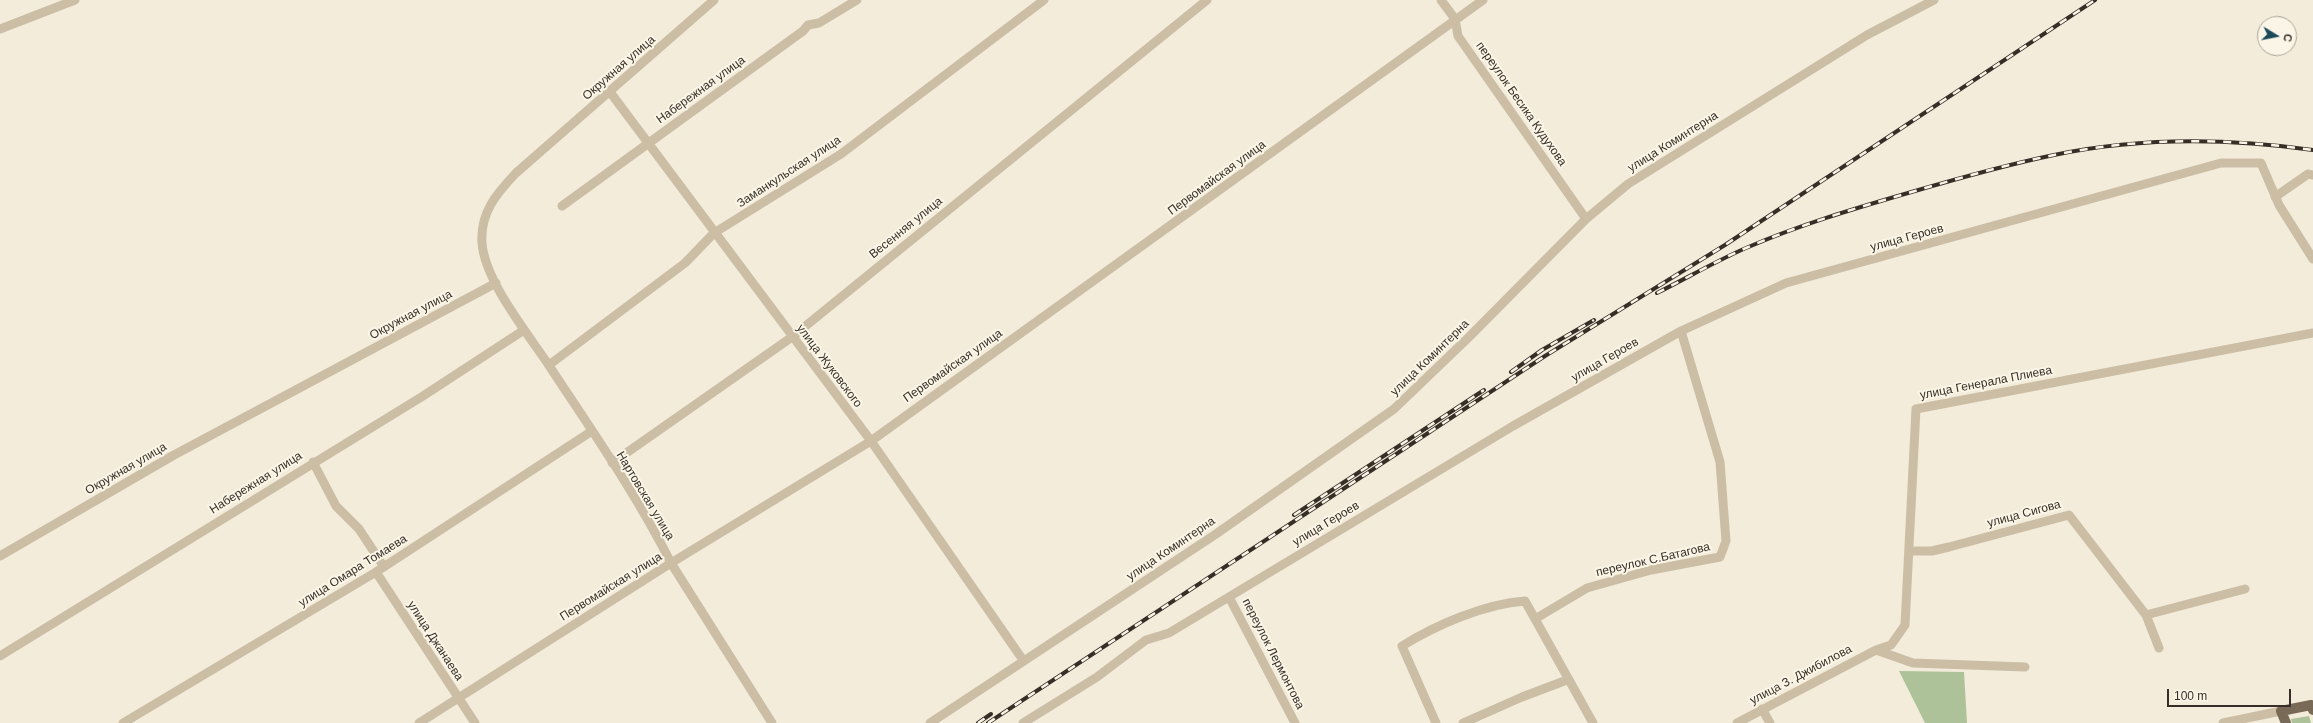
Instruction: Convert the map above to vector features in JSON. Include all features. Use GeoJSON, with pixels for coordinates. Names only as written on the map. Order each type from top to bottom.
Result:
{"type":"FeatureCollection","features":[{"type":"Feature","properties":{"kind":"main road"},"geometry":{"type":"LineString","coordinates":[[2286,723],[2281,711],[2312,707]]}},
{"type":"Feature","properties":{"kind":"street"},"geometry":{"type":"LineString","coordinates":[[0,29],[75,0]]}},
{"type":"Feature","properties":{"kind":"street","name":"Окружная улица"},"geometry":{"type":"LineString","coordinates":[[0,556],[174,455],[496,283],[482,245],[482,230],[486,210],[499,191],[516,173],[714,0]]}},
{"type":"Feature","properties":{"kind":"street","name":"Набережная улица"},"geometry":{"type":"LineString","coordinates":[[562,206],[803,31],[808,25],[819,23],[856,0]]}},
{"type":"Feature","properties":{"kind":"street","name":"Заманкульская улица"},"geometry":{"type":"LineString","coordinates":[[549,365],[679,268],[714,233],[841,154],[1044,0]]}},
{"type":"Feature","properties":{"kind":"street","name":"Весенняя улица"},"geometry":{"type":"LineString","coordinates":[[612,463],[792,337],[1207,0]]}},
{"type":"Feature","properties":{"kind":"street","name":"переулок Бесика Кудухова"},"geometry":{"type":"LineString","coordinates":[[1441,0],[1455,19],[1458,36],[1586,219]]}},
{"type":"Feature","properties":{"kind":"street","name":"Первомайская улица"},"geometry":{"type":"LineString","coordinates":[[419,723],[671,563],[871,442],[1483,0]]}},
{"type":"Feature","properties":{"kind":"street","name":"улица Коминтерна"},"geometry":{"type":"LineString","coordinates":[[930,723],[1023,660],[1216,534],[1394,409],[1469,337],[1586,219],[1628,184],[1867,35],[1934,0]]}},
{"type":"Feature","properties":{"kind":"street","name":"улица Жуковского"},"geometry":{"type":"LineString","coordinates":[[610,92],[871,442],[1023,660]]}},
{"type":"Feature","properties":{"kind":"street","name":"улица Героев"},"geometry":{"type":"LineString","coordinates":[[1023,723],[1097,677],[1146,640],[1169,633],[1513,426],[1681,330],[1786,283],[2221,163],[2261,163],[2275,197]]}},
{"type":"Feature","properties":{"kind":"street"},"geometry":{"type":"LineString","coordinates":[[2313,175],[2308,174],[2275,197],[2313,259]]}},
{"type":"Feature","properties":{"kind":"street","name":"Нартовская улица"},"geometry":{"type":"LineString","coordinates":[[496,283],[524,330],[592,431],[660,542],[671,563],[772,723]]}},
{"type":"Feature","properties":{"kind":"street","name":"Набережная улица"},"geometry":{"type":"LineString","coordinates":[[0,656],[313,462],[423,396],[524,330]]}},
{"type":"Feature","properties":{"kind":"street","name":"переулок С.Батагова"},"geometry":{"type":"LineString","coordinates":[[1535,619],[1587,588],[1651,570],[1720,557],[1726,541],[1720,462],[1681,330]]}},
{"type":"Feature","properties":{"kind":"street","name":"улица Генерала Плиева"},"geometry":{"type":"LineString","coordinates":[[1876,650],[1891,645],[1905,625],[1916,409],[2313,333]]}},
{"type":"Feature","properties":{"kind":"street","name":"улица Омара Томаева"},"geometry":{"type":"LineString","coordinates":[[123,723],[376,572],[592,431]]}},
{"type":"Feature","properties":{"kind":"street"},"geometry":{"type":"LineString","coordinates":[[313,462],[336,506],[359,529],[384,567]]}},
{"type":"Feature","properties":{"kind":"street","name":"улица Сигова"},"geometry":{"type":"LineString","coordinates":[[1909,551],[1932,551],[2069,515],[2146,614],[2159,648]]}},
{"type":"Feature","properties":{"kind":"street","name":"улица Джанаева"},"geometry":{"type":"LineString","coordinates":[[376,572],[475,723]]}},
{"type":"Feature","properties":{"kind":"street"},"geometry":{"type":"LineString","coordinates":[[2146,614],[2245,589]]}},
{"type":"Feature","properties":{"kind":"street","name":"переулок Лермонтова"},"geometry":{"type":"LineString","coordinates":[[1230,597],[1295,723]]}},
{"type":"Feature","properties":{"kind":"street"},"geometry":{"type":"LineString","coordinates":[[1436,723],[1402,646],[1425,632],[1491,607],[1525,601],[1567,680],[1593,723]]}},
{"type":"Feature","properties":{"kind":"street"},"geometry":{"type":"LineString","coordinates":[[1876,650],[1914,663],[2025,667]]}},
{"type":"Feature","properties":{"kind":"street","name":"улица З. Джибилова"},"geometry":{"type":"LineString","coordinates":[[1737,723],[1876,650]]}},
{"type":"Feature","properties":{"kind":"street"},"geometry":{"type":"LineString","coordinates":[[1463,723],[1522,697],[1567,680]]}},
{"type":"Feature","properties":{"kind":"street"},"geometry":{"type":"LineString","coordinates":[[1762,709],[1770,723]]}},
{"type":"Feature","properties":{"kind":"street"},"geometry":{"type":"LineString","coordinates":[[2223,723],[2281,711]]}},
{"type":"Feature","properties":{"kind":"green space"},"geometry":{"type":"Polygon","coordinates":[[[1899,671],[1964,672],[1967,723],[1925,723],[1899,671]]]}},
{"type":"Feature","properties":{"kind":"green space"},"geometry":{"type":"Polygon","coordinates":[[[2309,716],[2311,723],[2292,723],[2291,719],[2309,716]]]}},
{"type":"Feature","properties":{"kind":"railway"},"geometry":{"type":"LineString","coordinates":[[988,723],[1545,356],[1725,245],[2095,0]]}},
{"type":"Feature","properties":{"kind":"railway"},"geometry":{"type":"LineString","coordinates":[[1657,293],[1735,253],[1826,218],[1944,183],[2054,155],[2119,145],[2184,141],[2248,143],[2313,150]]}},
{"type":"Feature","properties":{"kind":"railway"},"geometry":{"type":"LineString","coordinates":[[1511,372],[1542,350],[1594,320]]}},
{"type":"Feature","properties":{"kind":"railway"},"geometry":{"type":"LineString","coordinates":[[1294,515],[1484,390]]}},
{"type":"Feature","properties":{"kind":"railway"},"geometry":{"type":"LineString","coordinates":[[978,723],[991,714]]}}]}
